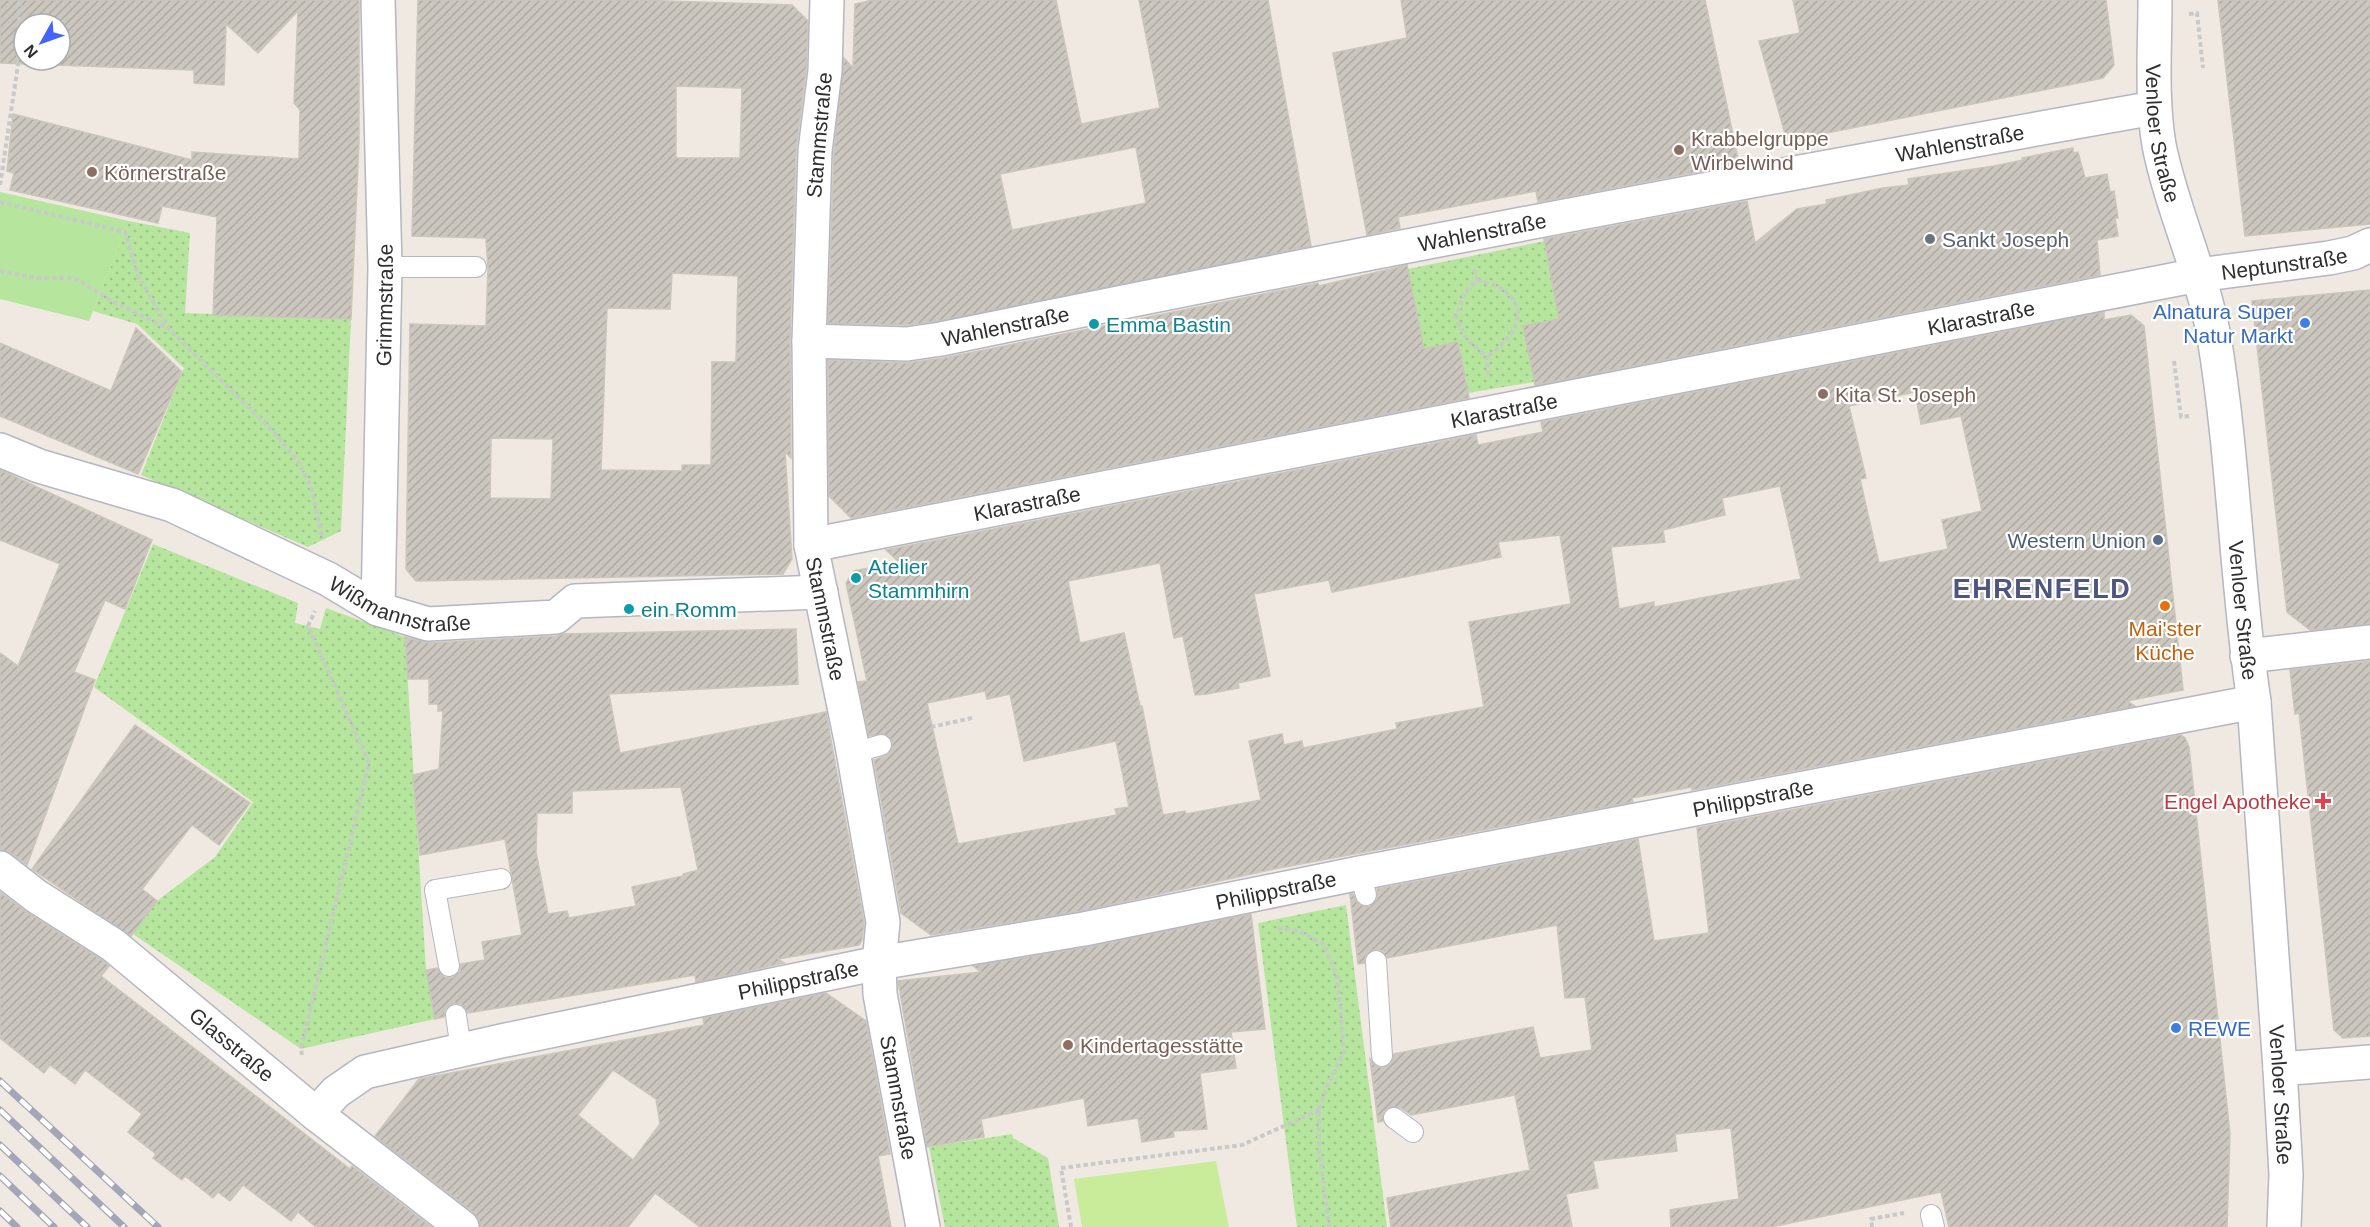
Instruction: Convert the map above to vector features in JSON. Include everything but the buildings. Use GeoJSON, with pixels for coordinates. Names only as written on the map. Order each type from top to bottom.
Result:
{"type":"FeatureCollection","features":[{"type":"Feature","properties":{"kind":"street","name":"Grimmstraße"},"geometry":{"type":"LineString","coordinates":[[378,0],[385,267],[378,609]]}},
{"type":"Feature","properties":{"kind":"street","name":"Venloer Straße"},"geometry":{"type":"LineString","coordinates":[[2155,0],[2154,108],[2160,146],[2213,335],[2224,414],[2247,656],[2254,702],[2286,1173],[2284,1227]]}},
{"type":"Feature","properties":{"kind":"street","name":"Stammstraße"},"geometry":{"type":"LineString","coordinates":[[826,2],[825,71],[815,151],[808,341],[811,545],[821,592],[867,749],[883,922],[879,963],[880,994],[923,1227]]}},
{"type":"Feature","properties":{"kind":"street","name":"Wahlenstraße"},"geometry":{"type":"LineString","coordinates":[[808,341],[907,344],[941,339],[1464,234],[2154,108]]}},
{"type":"Feature","properties":{"kind":"street","name":"Neptunstraße"},"geometry":{"type":"LineString","coordinates":[[2198,275],[2364,253]]}},
{"type":"Feature","properties":{"kind":"street","name":"Klarastraße"},"geometry":{"type":"LineString","coordinates":[[811,545],[2198,275]]}},
{"type":"Feature","properties":{"kind":"street","name":"Wißmannstraße"},"geometry":{"type":"LineString","coordinates":[[0,450],[39,466],[172,505],[328,579],[378,609],[428,624],[556,617],[575,601],[821,592]]}},
{"type":"Feature","properties":{"kind":"street"},"geometry":{"type":"LineString","coordinates":[[2247,656],[2370,642]]}},
{"type":"Feature","properties":{"kind":"street","name":"Philippstraße"},"geometry":{"type":"LineString","coordinates":[[316,1114],[336,1092],[365,1072],[461,1050],[879,963],[1084,929],[1264,893],[1363,884],[2254,702]]}},
{"type":"Feature","properties":{"kind":"street","name":"Glasstraße"},"geometry":{"type":"LineString","coordinates":[[0,868],[36,896],[113,945],[316,1114],[462,1227]]}},
{"type":"Feature","properties":{"kind":"street"},"geometry":{"type":"LineString","coordinates":[[2280,1070],[2370,1062]]}},
{"type":"Feature","properties":{"kind":"lane"},"geometry":{"type":"LineString","coordinates":[[385,267],[476,267]]}},
{"type":"Feature","properties":{"kind":"lane"},"geometry":{"type":"LineString","coordinates":[[450,966],[435,890],[501,879]]}},
{"type":"Feature","properties":{"kind":"lane"},"geometry":{"type":"LineString","coordinates":[[1376,961],[1382,1056]]}},
{"type":"Feature","properties":{"kind":"lane"},"geometry":{"type":"LineString","coordinates":[[456,1015],[461,1050]]}},
{"type":"Feature","properties":{"kind":"lane"},"geometry":{"type":"LineString","coordinates":[[1394,1118],[1413,1132]]}},
{"type":"Feature","properties":{"kind":"path"},"geometry":{"type":"LineString","coordinates":[[0,185],[18,65],[20,0]]}},
{"type":"Feature","properties":{"kind":"path"},"geometry":{"type":"LineString","coordinates":[[2197,18],[2203,68]]}},
{"type":"Feature","properties":{"kind":"path"},"geometry":{"type":"LineString","coordinates":[[0,202],[126,232],[139,278],[169,329],[273,431],[297,460],[311,486],[323,539],[328,579],[308,626],[369,763],[301,1049],[303,1060]]}},
{"type":"Feature","properties":{"kind":"path"},"geometry":{"type":"LineString","coordinates":[[1464,234],[1477,280]]}},
{"type":"Feature","properties":{"kind":"path"},"geometry":{"type":"LineString","coordinates":[[0,271],[37,278],[70,278],[169,329]]}},
{"type":"Feature","properties":{"kind":"path"},"geometry":{"type":"LineString","coordinates":[[1477,280],[1465,292],[1456,317],[1466,337],[1487,357],[1494,412]]}},
{"type":"Feature","properties":{"kind":"path"},"geometry":{"type":"LineString","coordinates":[[1477,280],[1501,289],[1512,300],[1518,314],[1514,332],[1503,345],[1487,357]]}},
{"type":"Feature","properties":{"kind":"path"},"geometry":{"type":"LineString","coordinates":[[2174,361],[2180,410]]}},
{"type":"Feature","properties":{"kind":"path"},"geometry":{"type":"LineString","coordinates":[[932,727],[972,718]]}},
{"type":"Feature","properties":{"kind":"path"},"geometry":{"type":"LineString","coordinates":[[1264,893],[1273,927],[1299,931],[1323,944],[1337,975],[1344,1052],[1328,1084],[1319,1110],[1320,1149],[1329,1227]]}},
{"type":"Feature","properties":{"kind":"path"},"geometry":{"type":"LineString","coordinates":[[1071,1227],[1061,1168],[1242,1145],[1319,1110]]}},
{"type":"Feature","properties":{"kind":"path"},"geometry":{"type":"LineString","coordinates":[[1872,1227],[1871,1219],[1919,1210],[1933,1221]]}},
{"type":"Feature","properties":{"kind":"green space"},"geometry":{"type":"Polygon","coordinates":[[[0,192],[129,221],[89,321],[0,299],[0,192]]]}},
{"type":"Feature","properties":{"kind":"green space"},"geometry":{"type":"Polygon","coordinates":[[[129,221],[190,233],[185,313],[351,319],[341,531],[308,547],[141,475],[184,368],[137,324],[93,311],[129,221]]]}},
{"type":"Feature","properties":{"kind":"green space"},"geometry":{"type":"Polygon","coordinates":[[[1545,241],[1559,319],[1525,326],[1534,382],[1468,393],[1424,350],[1408,269],[1545,241]]]}},
{"type":"Feature","properties":{"kind":"green space"},"geometry":{"type":"Polygon","coordinates":[[[153,544],[298,603],[295,623],[320,629],[326,608],[405,637],[426,970],[435,1019],[301,1049],[133,934],[157,901],[215,857],[253,802],[94,687],[153,544]]]}},
{"type":"Feature","properties":{"kind":"green space"},"geometry":{"type":"Polygon","coordinates":[[[1346,905],[1387,1227],[1297,1227],[1258,923],[1346,905]]]}},
{"type":"Feature","properties":{"kind":"green space"},"geometry":{"type":"Polygon","coordinates":[[[1012,1134],[1013,1138],[1048,1158],[1059,1227],[945,1227],[929,1147],[1012,1134]]]}},
{"type":"Feature","properties":{"kind":"green space"},"geometry":{"type":"Polygon","coordinates":[[[1216,1161],[1229,1227],[1082,1227],[1074,1179],[1216,1161]]]}},
{"type":"Feature","properties":{"kind":"railway"},"geometry":{"type":"LineString","coordinates":[[0,1081],[158,1227]]}},
{"type":"Feature","properties":{"kind":"railway"},"geometry":{"type":"LineString","coordinates":[[0,1110],[124,1227]]}},
{"type":"Feature","properties":{"kind":"railway"},"geometry":{"type":"LineString","coordinates":[[0,1145],[87,1227]]}},
{"type":"Feature","properties":{"kind":"railway"},"geometry":{"type":"LineString","coordinates":[[0,1176],[54,1227]]}},
{"type":"Feature","properties":{"kind":"railway"},"geometry":{"type":"LineString","coordinates":[[0,1211],[17,1227]]}},
{"type":"Feature","properties":{"kind":"place","name":"Krabbelgruppe Wirbelwind"},"geometry":{"type":"Point","coordinates":[1679,150]}},
{"type":"Feature","properties":{"kind":"place","name":"Körnerstraße"},"geometry":{"type":"Point","coordinates":[92,172]}},
{"type":"Feature","properties":{"kind":"place","name":"Sankt Joseph"},"geometry":{"type":"Point","coordinates":[1930,239]}},
{"type":"Feature","properties":{"kind":"place","name":"Alnatura Super Natur Markt"},"geometry":{"type":"Point","coordinates":[2305,323]}},
{"type":"Feature","properties":{"kind":"place","name":"Emma Bastin"},"geometry":{"type":"Point","coordinates":[1094,324]}},
{"type":"Feature","properties":{"kind":"place","name":"Kita St. Joseph"},"geometry":{"type":"Point","coordinates":[1823,394]}},
{"type":"Feature","properties":{"kind":"place","name":"Western Union"},"geometry":{"type":"Point","coordinates":[2158,540]}},
{"type":"Feature","properties":{"kind":"place","name":"Atelier Stammhirn"},"geometry":{"type":"Point","coordinates":[856,578]}},
{"type":"Feature","properties":{"kind":"place","name":"Mai'ster Küche"},"geometry":{"type":"Point","coordinates":[2165,606]}},
{"type":"Feature","properties":{"kind":"place","name":"ein Romm"},"geometry":{"type":"Point","coordinates":[629,609]}},
{"type":"Feature","properties":{"kind":"place","name":"Engel Apotheke"},"geometry":{"type":"Point","coordinates":[2323,801]}},
{"type":"Feature","properties":{"kind":"place","name":"REWE"},"geometry":{"type":"Point","coordinates":[2176,1028]}},
{"type":"Feature","properties":{"kind":"place","name":"Kindertagesstätte"},"geometry":{"type":"Point","coordinates":[1068,1045]}},
{"type":"Feature","properties":{"kind":"district","name":"EHRENFELD"},"geometry":{"type":"Point","coordinates":[2042,589]}}]}
